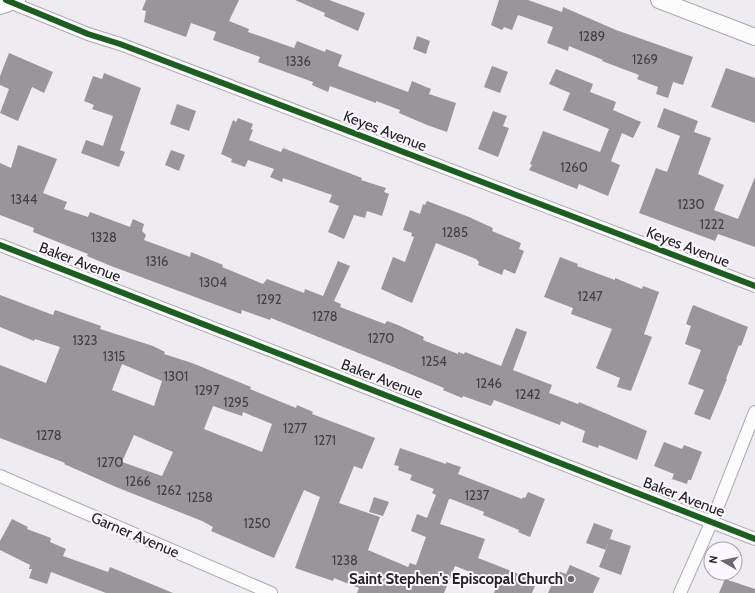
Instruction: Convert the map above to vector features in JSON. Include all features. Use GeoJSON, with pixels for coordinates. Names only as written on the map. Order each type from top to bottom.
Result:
{"type":"FeatureCollection","features":[{"type":"Feature","properties":{"kind":"street"},"geometry":{"type":"LineString","coordinates":[[659,0],[755,37]]}},
{"type":"Feature","properties":{"kind":"street","name":"Keyes Avenue"},"geometry":{"type":"LineString","coordinates":[[8,2],[88,34],[128,47],[755,286]]}},
{"type":"Feature","properties":{"kind":"street","name":"Baker Avenue"},"geometry":{"type":"LineString","coordinates":[[0,245],[755,539]]}},
{"type":"Feature","properties":{"kind":"street"},"geometry":{"type":"LineString","coordinates":[[680,593],[712,521],[755,412]]}},
{"type":"Feature","properties":{"kind":"street","name":"Garner Avenue"},"geometry":{"type":"LineString","coordinates":[[0,476],[271,593]]}},
{"type":"Feature","properties":{"kind":"building"},"geometry":{"type":"Polygon","coordinates":[[[146,0],[239,0],[229,21],[249,29],[248,32],[294,48],[297,41],[325,52],[326,49],[342,55],[338,66],[408,92],[412,81],[431,89],[429,94],[456,103],[447,132],[399,113],[400,110],[376,101],[376,103],[330,86],[328,92],[312,85],[313,82],[258,62],[260,57],[213,40],[216,32],[191,23],[186,37],[144,22],[146,11],[142,10],[146,0]]]}},
{"type":"Feature","properties":{"kind":"building"},"geometry":{"type":"Polygon","coordinates":[[[295,0],[329,0],[365,13],[358,31],[324,16],[325,13],[295,0]]]}},
{"type":"Feature","properties":{"kind":"building"},"geometry":{"type":"Polygon","coordinates":[[[499,0],[528,0],[562,12],[563,7],[616,30],[693,57],[683,85],[673,82],[668,98],[656,94],[658,87],[637,79],[639,75],[602,61],[603,60],[569,46],[568,51],[547,43],[553,27],[518,15],[512,30],[504,27],[502,30],[491,25],[499,0]]]}},
{"type":"Feature","properties":{"kind":"building"},"geometry":{"type":"Polygon","coordinates":[[[417,36],[430,41],[426,54],[413,49],[417,36]]]}},
{"type":"Feature","properties":{"kind":"building"},"geometry":{"type":"Polygon","coordinates":[[[9,53],[53,72],[44,93],[32,87],[18,121],[0,113],[9,89],[0,85],[0,76],[9,53]]]}},
{"type":"Feature","properties":{"kind":"building"},"geometry":{"type":"Polygon","coordinates":[[[492,66],[508,72],[500,93],[484,87],[492,66]]]}},
{"type":"Feature","properties":{"kind":"building"},"geometry":{"type":"Polygon","coordinates":[[[726,68],[755,78],[755,123],[711,107],[726,68]]]}},
{"type":"Feature","properties":{"kind":"building"},"geometry":{"type":"Polygon","coordinates":[[[556,69],[593,84],[590,92],[616,102],[613,110],[641,122],[633,138],[622,133],[611,161],[620,165],[608,196],[579,184],[577,189],[529,170],[543,131],[600,152],[609,129],[563,110],[570,93],[549,84],[556,69]]]}},
{"type":"Feature","properties":{"kind":"building"},"geometry":{"type":"Polygon","coordinates":[[[104,73],[141,88],[120,150],[125,152],[119,167],[81,153],[86,140],[103,146],[113,116],[92,109],[94,105],[84,101],[93,76],[102,79],[104,73]]]}},
{"type":"Feature","properties":{"kind":"building"},"geometry":{"type":"Polygon","coordinates":[[[177,104],[196,111],[189,131],[170,124],[177,104]]]}},
{"type":"Feature","properties":{"kind":"building"},"geometry":{"type":"Polygon","coordinates":[[[664,108],[698,121],[694,132],[711,138],[698,174],[724,185],[714,210],[738,219],[755,177],[755,247],[718,234],[715,241],[639,213],[656,168],[667,172],[680,136],[657,127],[664,108]]]}},
{"type":"Feature","properties":{"kind":"building"},"geometry":{"type":"Polygon","coordinates":[[[493,111],[507,116],[503,126],[509,128],[498,157],[478,149],[493,111]]]}},
{"type":"Feature","properties":{"kind":"building"},"geometry":{"type":"Polygon","coordinates":[[[238,118],[253,124],[251,129],[253,130],[249,140],[281,152],[283,148],[362,178],[361,180],[386,188],[384,192],[389,194],[382,216],[367,211],[365,218],[354,215],[344,239],[328,232],[339,206],[329,202],[332,195],[283,178],[282,182],[270,177],[274,169],[248,160],[245,167],[231,162],[232,159],[221,154],[233,120],[236,122],[238,118]]]}},
{"type":"Feature","properties":{"kind":"building"},"geometry":{"type":"Polygon","coordinates":[[[18,145],[57,159],[43,193],[67,202],[64,209],[88,217],[90,212],[130,227],[133,219],[144,224],[142,231],[146,235],[144,240],[190,257],[191,252],[263,284],[267,279],[304,293],[305,289],[323,296],[338,261],[350,266],[334,301],[341,304],[340,307],[385,324],[387,321],[398,325],[424,337],[423,340],[458,354],[458,352],[464,354],[465,352],[501,366],[516,328],[527,332],[513,370],[552,385],[549,393],[578,404],[579,402],[647,431],[637,460],[599,445],[598,448],[582,442],[585,431],[561,421],[560,425],[494,400],[491,406],[463,396],[462,398],[443,390],[444,388],[271,318],[270,320],[242,310],[241,314],[111,266],[87,256],[88,254],[33,232],[34,228],[0,215],[0,163],[11,168],[18,145]]]}},
{"type":"Feature","properties":{"kind":"building"},"geometry":{"type":"Polygon","coordinates":[[[171,150],[185,155],[179,171],[165,165],[171,150]]]}},
{"type":"Feature","properties":{"kind":"building"},"geometry":{"type":"Polygon","coordinates":[[[427,201],[469,217],[493,228],[492,231],[521,243],[519,249],[524,251],[515,274],[504,269],[502,275],[478,265],[479,262],[476,259],[436,243],[412,303],[381,289],[393,257],[405,262],[414,237],[411,236],[412,233],[403,230],[410,210],[420,214],[423,204],[425,205],[427,201]]]}},
{"type":"Feature","properties":{"kind":"building"},"geometry":{"type":"Polygon","coordinates":[[[560,257],[578,264],[577,266],[615,280],[615,278],[642,289],[643,286],[659,292],[644,334],[652,337],[631,391],[617,387],[620,378],[596,368],[612,329],[571,314],[573,308],[544,297],[560,257]]]}},
{"type":"Feature","properties":{"kind":"building"},"geometry":{"type":"Polygon","coordinates":[[[0,295],[53,315],[55,310],[101,326],[100,329],[153,346],[165,352],[164,354],[192,363],[251,387],[250,389],[296,408],[297,405],[313,412],[312,414],[375,438],[362,469],[354,466],[339,503],[380,517],[368,550],[408,567],[410,563],[416,565],[426,537],[411,531],[417,514],[427,518],[436,495],[432,493],[434,489],[410,480],[412,475],[398,470],[399,466],[394,465],[400,448],[446,464],[446,462],[461,467],[458,474],[522,499],[523,497],[525,498],[528,492],[545,499],[530,537],[518,532],[519,530],[483,515],[484,512],[451,499],[449,499],[440,524],[485,539],[478,558],[537,581],[532,593],[494,593],[498,583],[455,566],[444,593],[357,593],[359,588],[334,578],[333,581],[295,568],[320,497],[304,490],[274,558],[211,531],[213,527],[202,521],[116,487],[64,464],[65,463],[0,438],[0,365],[46,383],[60,347],[35,339],[34,341],[0,327],[0,295]],[[122,364],[112,390],[154,406],[162,381],[122,364]],[[213,406],[204,429],[262,452],[272,424],[243,412],[242,416],[213,406]],[[134,435],[122,462],[162,476],[173,452],[134,435]]]}},
{"type":"Feature","properties":{"kind":"building"},"geometry":{"type":"Polygon","coordinates":[[[693,305],[748,327],[741,346],[739,345],[710,420],[694,414],[704,390],[688,384],[701,350],[685,344],[691,326],[686,324],[693,305]]]}},
{"type":"Feature","properties":{"kind":"building"},"geometry":{"type":"Polygon","coordinates":[[[664,442],[682,449],[684,445],[702,452],[691,480],[688,480],[687,484],[672,479],[674,474],[654,466],[664,442]]]}},
{"type":"Feature","properties":{"kind":"building"},"geometry":{"type":"Polygon","coordinates":[[[374,497],[389,502],[383,516],[369,512],[374,497]]]}},
{"type":"Feature","properties":{"kind":"building"},"geometry":{"type":"Polygon","coordinates":[[[12,519],[28,527],[27,529],[51,538],[50,542],[66,549],[63,556],[108,572],[110,567],[173,593],[106,593],[51,572],[47,584],[29,578],[32,569],[29,569],[30,565],[0,550],[0,541],[12,519]]]}},
{"type":"Feature","properties":{"kind":"building"},"geometry":{"type":"Polygon","coordinates":[[[594,523],[613,530],[606,550],[586,543],[594,523]]]}},
{"type":"Feature","properties":{"kind":"building"},"geometry":{"type":"Polygon","coordinates":[[[610,539],[631,546],[621,575],[599,567],[610,539]]]}},
{"type":"Feature","properties":{"kind":"building","name":"Saint Stephen's Episcopal Church"},"geometry":{"type":"Polygon","coordinates":[[[570,565],[600,578],[593,593],[548,593],[558,571],[566,574],[570,565]]]}},
{"type":"Feature","properties":{"kind":"building"},"geometry":{"type":"Polygon","coordinates":[[[724,581],[731,581],[755,589],[755,593],[719,593],[724,581]]]}},
{"type":"Feature","properties":{"kind":"cycle path"},"geometry":{"type":"LineString","coordinates":[[6,0],[88,34],[120,44],[755,286]]}},
{"type":"Feature","properties":{"kind":"cycle path"},"geometry":{"type":"LineString","coordinates":[[0,245],[755,539]]}},
{"type":"Feature","properties":{"kind":"place","name":"Saint Stephen's Episcopal Church"},"geometry":{"type":"Point","coordinates":[571,579]}}]}
